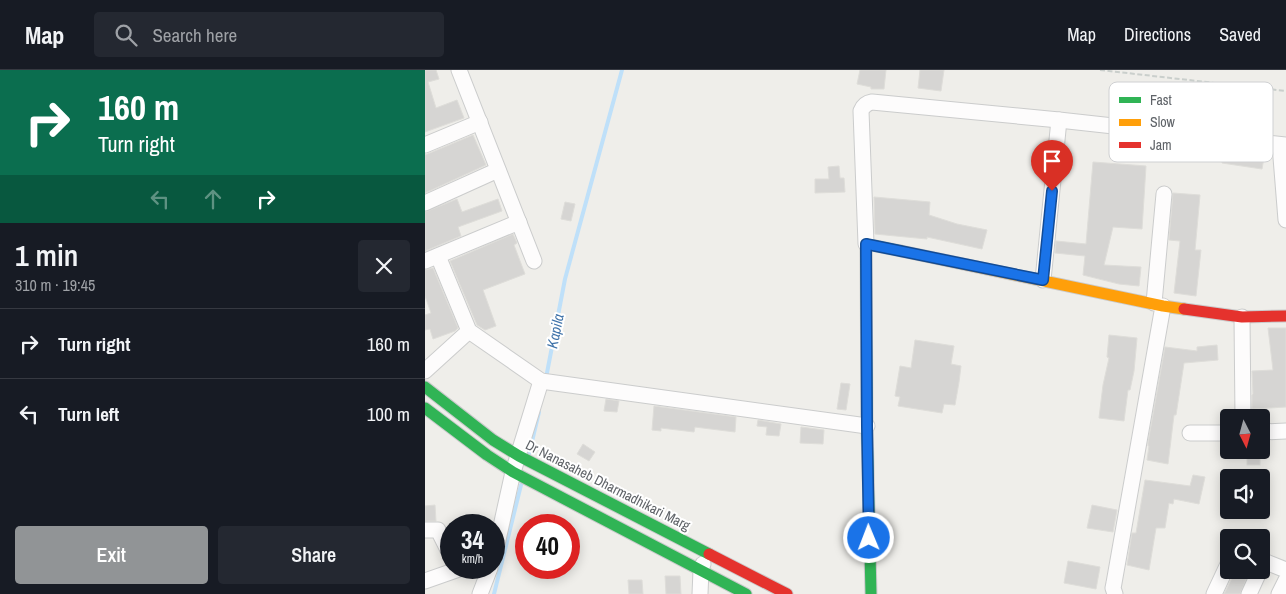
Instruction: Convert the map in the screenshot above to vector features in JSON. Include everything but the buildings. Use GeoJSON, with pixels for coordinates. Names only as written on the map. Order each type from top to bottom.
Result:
{"type":"FeatureCollection","features":[{"type":"Feature","properties":{"kind":"main road"},"geometry":{"type":"LineString","coordinates":[[871,594],[867,426],[866,244],[1215,314],[1242,317],[1286,316]]}},
{"type":"Feature","properties":{"kind":"main road","name":"Dr Nanasaheb Dharmadhikari Marg"},"geometry":{"type":"LineString","coordinates":[[425,387],[493,440],[519,456],[787,594]]}},
{"type":"Feature","properties":{"kind":"main road"},"geometry":{"type":"LineString","coordinates":[[425,408],[487,455],[513,472],[746,594]]}},
{"type":"Feature","properties":{"kind":"street"},"geometry":{"type":"LineString","coordinates":[[459,70],[534,260]]}},
{"type":"Feature","properties":{"kind":"street"},"geometry":{"type":"LineString","coordinates":[[866,244],[861,112],[865,105],[872,102],[1109,126]]}},
{"type":"Feature","properties":{"kind":"street"},"geometry":{"type":"LineString","coordinates":[[1043,280],[1059,120]]}},
{"type":"Feature","properties":{"kind":"street"},"geometry":{"type":"LineString","coordinates":[[425,145],[480,122]]}},
{"type":"Feature","properties":{"kind":"street"},"geometry":{"type":"LineString","coordinates":[[1283,145],[1286,220]]}},
{"type":"Feature","properties":{"kind":"street"},"geometry":{"type":"LineString","coordinates":[[425,203],[498,170]]}},
{"type":"Feature","properties":{"kind":"street"},"geometry":{"type":"LineString","coordinates":[[1115,594],[1113,588],[1158,304],[1164,194]]}},
{"type":"Feature","properties":{"kind":"street"},"geometry":{"type":"LineString","coordinates":[[519,222],[431,259],[469,331],[541,381],[867,426]]}},
{"type":"Feature","properties":{"kind":"street"},"geometry":{"type":"LineString","coordinates":[[1242,317],[1243,409]]}},
{"type":"Feature","properties":{"kind":"street"},"geometry":{"type":"LineString","coordinates":[[425,371],[469,331]]}},
{"type":"Feature","properties":{"kind":"street"},"geometry":{"type":"LineString","coordinates":[[503,514],[513,472],[541,381]]}},
{"type":"Feature","properties":{"kind":"street"},"geometry":{"type":"LineString","coordinates":[[1270,432],[1286,431]]}},
{"type":"Feature","properties":{"kind":"street"},"geometry":{"type":"LineString","coordinates":[[1190,434],[1220,433]]}},
{"type":"Feature","properties":{"kind":"street"},"geometry":{"type":"LineString","coordinates":[[425,530],[438,530],[440,534]]}},
{"type":"Feature","properties":{"kind":"street"},"geometry":{"type":"LineString","coordinates":[[700,594],[701,570],[708,553]]}},
{"type":"Feature","properties":{"kind":"street"},"geometry":{"type":"LineString","coordinates":[[1270,567],[1286,570]]}},
{"type":"Feature","properties":{"kind":"street"},"geometry":{"type":"LineString","coordinates":[[425,581],[440,574]]}},
{"type":"Feature","properties":{"kind":"street"},"geometry":{"type":"LineString","coordinates":[[480,594],[486,579]]}},
{"type":"Feature","properties":{"kind":"street"},"geometry":{"type":"LineString","coordinates":[[1214,594],[1221,579]]}},
{"type":"Feature","properties":{"kind":"street"},"geometry":{"type":"LineString","coordinates":[[1249,594],[1256,579]]}},
{"type":"Feature","properties":{"kind":"street"},"geometry":{"type":"LineString","coordinates":[[1279,594],[1286,580]]}},
{"type":"Feature","properties":{"kind":"path"},"geometry":{"type":"LineString","coordinates":[[1100,70],[1206,82]]}},
{"type":"Feature","properties":{"kind":"path"},"geometry":{"type":"LineString","coordinates":[[1273,90],[1286,91]]}},
{"type":"Feature","properties":{"kind":"waterway","name":"Kapila"},"geometry":{"type":"LineString","coordinates":[[546,378],[565,279],[622,70]]}},
{"type":"Feature","properties":{"kind":"waterway","name":"Kapila"},"geometry":{"type":"LineString","coordinates":[[529,454],[539,412]]}},
{"type":"Feature","properties":{"kind":"waterway","name":"Kapila"},"geometry":{"type":"LineString","coordinates":[[494,594],[521,485]]}},
{"type":"Feature","properties":{"kind":"traffic: fast"},"geometry":{"type":"LineString","coordinates":[[871,594],[867,426],[866,244],[901,251]]}},
{"type":"Feature","properties":{"kind":"traffic: fast"},"geometry":{"type":"LineString","coordinates":[[425,387],[493,440],[519,456],[709,554]]}},
{"type":"Feature","properties":{"kind":"traffic: fast"},"geometry":{"type":"LineString","coordinates":[[425,408],[487,455],[513,472],[746,594]]}},
{"type":"Feature","properties":{"kind":"traffic: slow"},"geometry":{"type":"LineString","coordinates":[[901,251],[1184,309]]}},
{"type":"Feature","properties":{"kind":"traffic: jam"},"geometry":{"type":"LineString","coordinates":[[1184,309],[1242,317],[1286,316]]}},
{"type":"Feature","properties":{"kind":"traffic: jam"},"geometry":{"type":"LineString","coordinates":[[709,554],[787,594]]}},
{"type":"Feature","properties":{"kind":"route"},"geometry":{"type":"LineString","coordinates":[[869,538],[866,244],[1043,280],[1052,191]]}}]}
